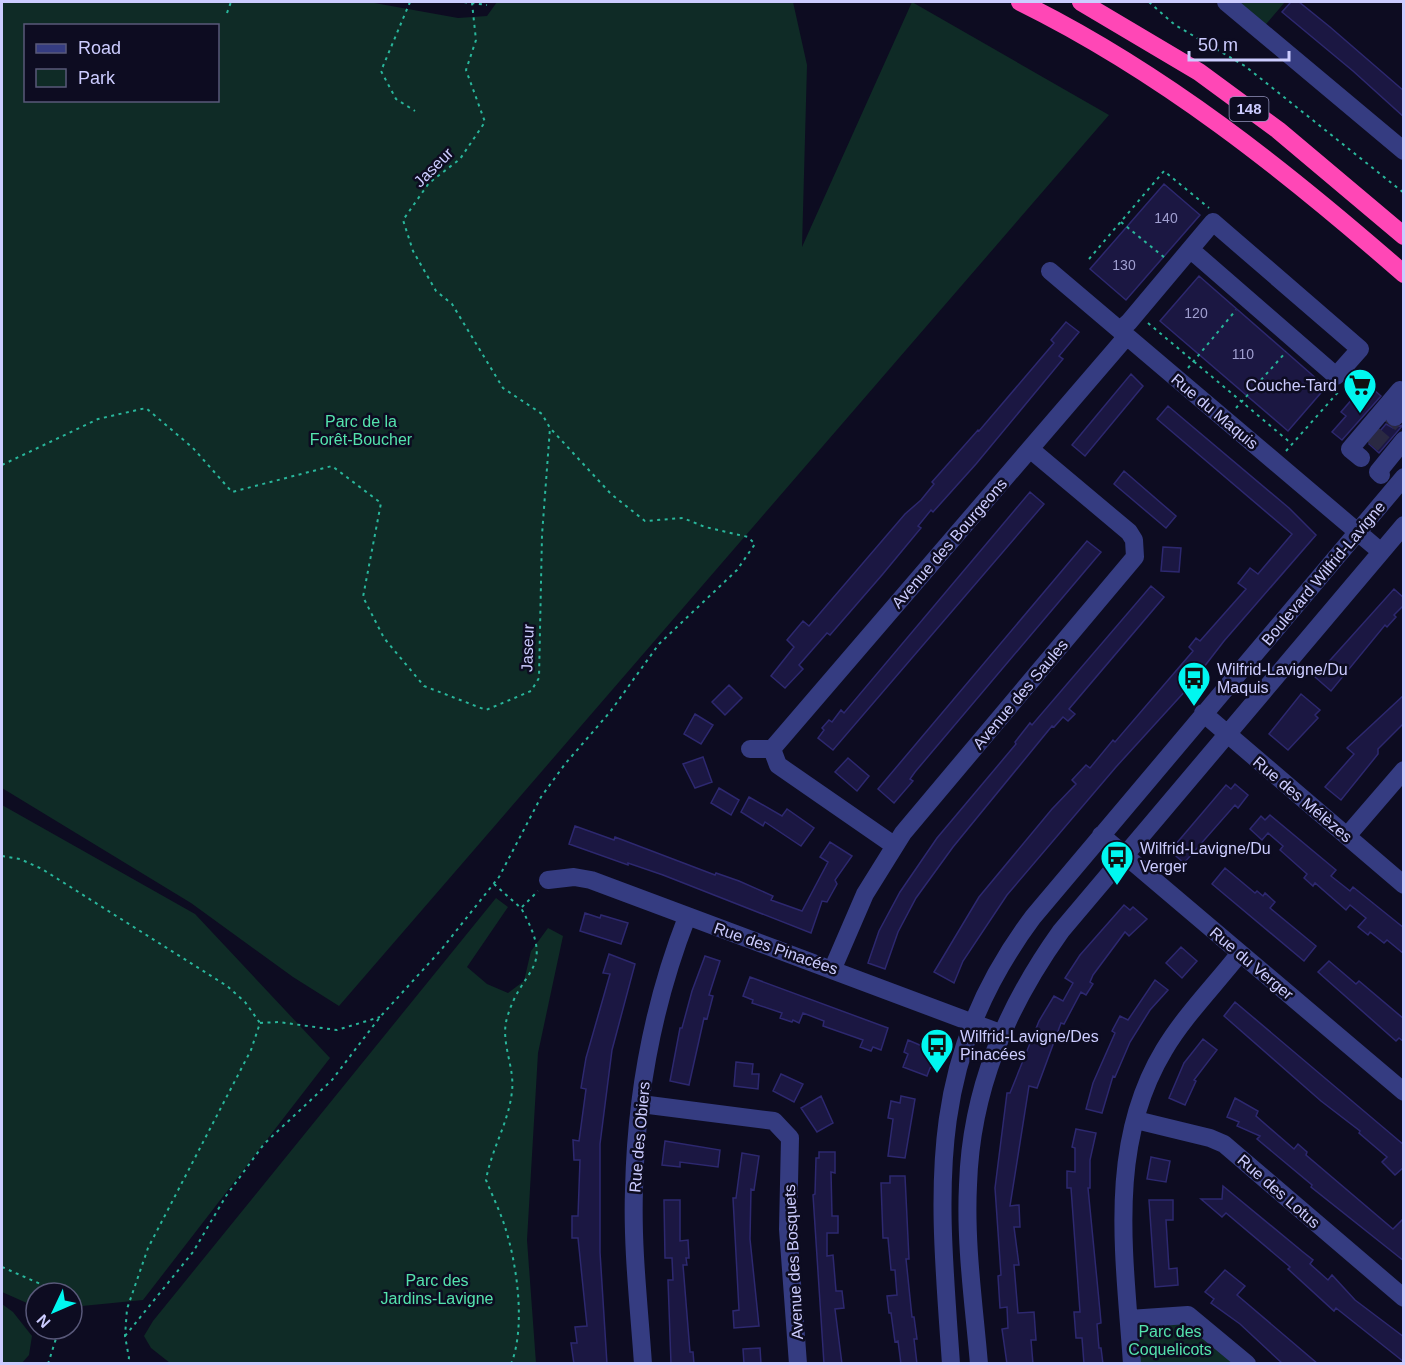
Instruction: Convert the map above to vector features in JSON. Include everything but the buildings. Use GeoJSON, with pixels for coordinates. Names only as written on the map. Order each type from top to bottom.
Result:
{"type":"FeatureCollection","features":[{"type":"Feature","properties":{"kind":"highway","name":"148"},"geometry":{"type":"LineString","coordinates":[[1020,2],[1098,44],[1191,103],[1289,177],[1404,274]]}},
{"type":"Feature","properties":{"kind":"highway","name":"148"},"geometry":{"type":"LineString","coordinates":[[1081,2],[1208,78],[1278,130],[1404,236]]}},
{"type":"Feature","properties":{"kind":"street"},"geometry":{"type":"LineString","coordinates":[[1226,2],[1404,151]]}},
{"type":"Feature","properties":{"kind":"street","name":"Avenue des Bourgeons"},"geometry":{"type":"LineString","coordinates":[[772,750],[1030,449],[1213,222],[1360,349],[1336,383]]}},
{"type":"Feature","properties":{"kind":"street"},"geometry":{"type":"LineString","coordinates":[[1191,250],[1295,341],[1336,383]]}},
{"type":"Feature","properties":{"kind":"street","name":"Rue du Maquis"},"geometry":{"type":"LineString","coordinates":[[1050,271],[1380,551]]}},
{"type":"Feature","properties":{"kind":"street"},"geometry":{"type":"LineString","coordinates":[[1399,398],[1350,449],[1366,452],[1379,474],[1404,440]]}},
{"type":"Feature","properties":{"kind":"street","name":"Avenue des Saules"},"geometry":{"type":"LineString","coordinates":[[833,968],[865,894],[919,813],[1135,557],[1134,540],[1129,532],[1030,449]]}},
{"type":"Feature","properties":{"kind":"street","name":"Boulevard Wilfrid-Lavigne"},"geometry":{"type":"LineString","coordinates":[[951,1364],[941,1219],[943,1152],[950,1098],[973,1022],[1007,952],[1101,835],[1404,477]]}},
{"type":"Feature","properties":{"kind":"street","name":"Boulevard Wilfrid-Lavigne"},"geometry":{"type":"LineString","coordinates":[[979,1364],[968,1222],[968,1185],[976,1113],[987,1069],[1000,1033],[1036,966],[1061,931],[1225,734],[1404,525]]}},
{"type":"Feature","properties":{"kind":"street","name":"Rue des Mélèzes"},"geometry":{"type":"LineString","coordinates":[[1203,713],[1404,885]]}},
{"type":"Feature","properties":{"kind":"street"},"geometry":{"type":"LineString","coordinates":[[750,749],[772,750],[778,765],[895,846]]}},
{"type":"Feature","properties":{"kind":"street"},"geometry":{"type":"LineString","coordinates":[[1347,836],[1404,770]]}},
{"type":"Feature","properties":{"kind":"street","name":"Rue du Verger"},"geometry":{"type":"LineString","coordinates":[[1101,835],[1404,1092]]}},
{"type":"Feature","properties":{"kind":"street","name":"Rue des Pinacées"},"geometry":{"type":"LineString","coordinates":[[548,880],[574,877],[591,880],[687,917],[833,968],[1000,1033]]}},
{"type":"Feature","properties":{"kind":"street","name":"Rue des Obiers"},"geometry":{"type":"LineString","coordinates":[[643,1364],[633,1192],[641,1104],[647,1054],[658,1005],[672,956],[687,917]]}},
{"type":"Feature","properties":{"kind":"street"},"geometry":{"type":"LineString","coordinates":[[1132,1364],[1122,1204],[1125,1162],[1136,1120],[1148,1083],[1163,1051],[1240,953]]}},
{"type":"Feature","properties":{"kind":"street","name":"Avenue des Bosquets"},"geometry":{"type":"LineString","coordinates":[[641,1104],[774,1121],[790,1138],[788,1229],[798,1364]]}},
{"type":"Feature","properties":{"kind":"street","name":"Rue des Lotus"},"geometry":{"type":"LineString","coordinates":[[1136,1120],[1210,1138],[1224,1144],[1404,1298]]}},
{"type":"Feature","properties":{"kind":"street"},"geometry":{"type":"LineString","coordinates":[[1129,1319],[1188,1315],[1247,1364]]}},
{"type":"Feature","properties":{"kind":"path"},"geometry":{"type":"LineString","coordinates":[[227,13],[231,2]]}},
{"type":"Feature","properties":{"kind":"path"},"geometry":{"type":"LineString","coordinates":[[410,2],[381,71],[396,99],[415,111]]}},
{"type":"Feature","properties":{"kind":"path"},"geometry":{"type":"LineString","coordinates":[[464,2],[487,5]]}},
{"type":"Feature","properties":{"kind":"path"},"geometry":{"type":"LineString","coordinates":[[1149,2],[1175,25],[1245,66],[1404,193]]}},
{"type":"Feature","properties":{"kind":"path","name":"Jaseur"},"geometry":{"type":"LineString","coordinates":[[2,465],[98,419],[146,408],[194,448],[232,492],[332,466],[381,503],[363,597],[384,638],[424,686],[486,710],[531,691],[539,678],[542,535],[550,428],[542,414],[503,387],[452,304],[436,291],[413,250],[403,220],[429,183],[460,159],[484,122],[466,70],[476,40],[472,3]]}},
{"type":"Feature","properties":{"kind":"path"},"geometry":{"type":"LineString","coordinates":[[1089,259],[1164,171],[1213,211]]}},
{"type":"Feature","properties":{"kind":"path"},"geometry":{"type":"LineString","coordinates":[[1120,222],[1177,267]]}},
{"type":"Feature","properties":{"kind":"path"},"geometry":{"type":"LineString","coordinates":[[1186,370],[1246,298]]}},
{"type":"Feature","properties":{"kind":"path"},"geometry":{"type":"LineString","coordinates":[[1144,319],[1292,444]]}},
{"type":"Feature","properties":{"kind":"path"},"geometry":{"type":"LineString","coordinates":[[1234,410],[1295,341]]}},
{"type":"Feature","properties":{"kind":"path"},"geometry":{"type":"LineString","coordinates":[[1283,453],[1336,383]]}},
{"type":"Feature","properties":{"kind":"path"},"geometry":{"type":"LineString","coordinates":[[125,1336],[193,1252],[226,1196],[264,1144],[332,1080],[380,1017],[441,950],[494,884],[541,797],[565,764],[610,712],[659,644],[736,570],[755,544],[748,537],[705,527],[683,518],[645,521],[611,494],[550,428]]}},
{"type":"Feature","properties":{"kind":"path"},"geometry":{"type":"LineString","coordinates":[[2,856],[20,859],[42,869],[227,987],[245,1002],[260,1023]]}},
{"type":"Feature","properties":{"kind":"path"},"geometry":{"type":"LineString","coordinates":[[521,908],[548,880]]}},
{"type":"Feature","properties":{"kind":"path"},"geometry":{"type":"LineString","coordinates":[[494,884],[521,908],[532,927],[537,950],[536,965],[507,1019],[506,1046],[512,1091],[486,1180],[504,1223],[515,1277],[520,1334],[511,1364]]}},
{"type":"Feature","properties":{"kind":"path"},"geometry":{"type":"LineString","coordinates":[[260,1023],[278,1022],[337,1030],[380,1017]]}},
{"type":"Feature","properties":{"kind":"path"},"geometry":{"type":"LineString","coordinates":[[127,1363],[129,1358],[125,1336],[128,1309],[148,1248],[251,1050],[260,1023]]}},
{"type":"Feature","properties":{"kind":"path"},"geometry":{"type":"LineString","coordinates":[[2,1267],[34,1281]]}},
{"type":"Feature","properties":{"kind":"path"},"geometry":{"type":"LineString","coordinates":[[48,1364],[55,1341]]}},
{"type":"Feature","properties":{"kind":"green space","name":"Parc de la Forêt-Boucher"},"geometry":{"type":"Polygon","coordinates":[[[2,2],[369,2],[458,18],[487,16],[497,2],[793,2],[807,65],[802,247],[912,2],[1109,115],[339,1006],[293,977],[191,903],[2,788],[2,2]]]}},
{"type":"Feature","properties":{"kind":"green space"},"geometry":{"type":"Polygon","coordinates":[[[1226,2],[1285,2],[1261,30],[1226,2]]]}},
{"type":"Feature","properties":{"kind":"green space"},"geometry":{"type":"Polygon","coordinates":[[[2,805],[195,914],[330,1058],[143,1300],[84,1306],[84,1281],[24,1281],[24,1302],[2,1292],[2,805]]]}},
{"type":"Feature","properties":{"kind":"green space","name":"Parc des Jardins-Lavigne"},"geometry":{"type":"Polygon","coordinates":[[[496,898],[508,907],[467,967],[487,984],[508,993],[524,981],[531,951],[548,928],[563,936],[538,1053],[527,1240],[536,1363],[170,1363],[151,1348],[144,1336],[153,1321],[496,898]]]}},
{"type":"Feature","properties":{"kind":"green space"},"geometry":{"type":"Polygon","coordinates":[[[2,1304],[13,1312],[24,1326],[24,1341],[31,1341],[29,1355],[22,1363],[2,1363],[2,1304]]]}},
{"type":"Feature","properties":{"kind":"green space","name":"Parc des Coquelicots"},"geometry":{"type":"Polygon","coordinates":[[[1177,1314],[1247,1363],[1132,1363],[1129,1319],[1177,1314]]]}},
{"type":"Feature","properties":{"kind":"tunnel"},"geometry":{"type":"LineString","coordinates":[[1371,445],[1395,417]]}},
{"type":"Feature","properties":{"kind":"place","name":"Couche-Tard"},"geometry":{"type":"Point","coordinates":[1360,414]}},
{"type":"Feature","properties":{"kind":"place","name":"Wilfrid-Lavigne/Du Maquis"},"geometry":{"type":"Point","coordinates":[1194,707]}},
{"type":"Feature","properties":{"kind":"place","name":"Wilfrid-Lavigne/Du Verger"},"geometry":{"type":"Point","coordinates":[1117,886]}},
{"type":"Feature","properties":{"kind":"place","name":"Wilfrid-Lavigne/Des Pinacées"},"geometry":{"type":"Point","coordinates":[937,1074]}}]}
